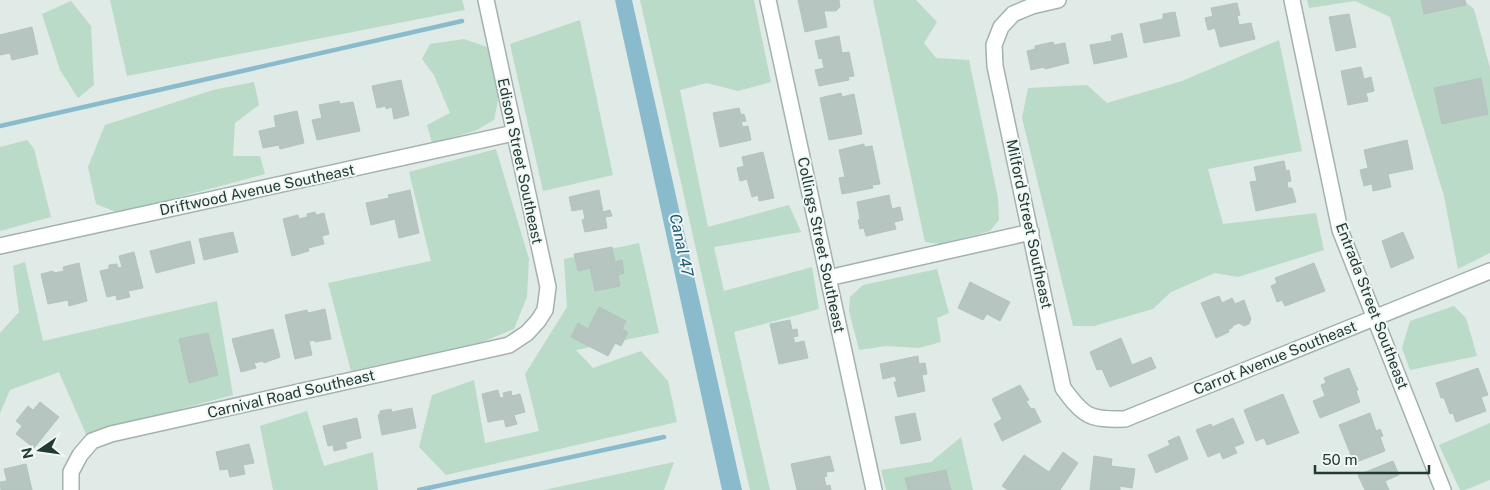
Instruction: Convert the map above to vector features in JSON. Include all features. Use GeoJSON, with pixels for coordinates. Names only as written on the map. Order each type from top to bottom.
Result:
{"type":"FeatureCollection","features":[{"type":"Feature","properties":{"kind":"street","name":"Edison Street Southeast"},"geometry":{"type":"LineString","coordinates":[[486,0],[548,287],[545,310],[538,321]]}},
{"type":"Feature","properties":{"kind":"street","name":"Collings Street Southeast"},"geometry":{"type":"LineString","coordinates":[[768,0],[874,490]]}},
{"type":"Feature","properties":{"kind":"street","name":"Milford Street Southeast"},"geometry":{"type":"LineString","coordinates":[[1058,0],[1032,6],[1013,14],[1001,27],[994,45],[995,66],[1063,388],[1074,404],[1086,414]]}},
{"type":"Feature","properties":{"kind":"street","name":"Entrada Street Southeast"},"geometry":{"type":"LineString","coordinates":[[1292,0],[1340,230],[1443,490]]}},
{"type":"Feature","properties":{"kind":"street","name":"Driftwood Avenue Southeast"},"geometry":{"type":"LineString","coordinates":[[0,246],[514,133]]}},
{"type":"Feature","properties":{"kind":"street"},"geometry":{"type":"LineString","coordinates":[[828,278],[1031,232]]}},
{"type":"Feature","properties":{"kind":"street","name":"Carrot Avenue Southeast"},"geometry":{"type":"LineString","coordinates":[[1086,414],[1101,420],[1125,419],[1490,271]]}},
{"type":"Feature","properties":{"kind":"street","name":"Carnival Road Southeast"},"geometry":{"type":"LineString","coordinates":[[71,490],[71,472],[80,455],[92,441],[111,434],[509,345],[527,333],[538,321]]}},
{"type":"Feature","properties":{"kind":"green space"},"geometry":{"type":"Polygon","coordinates":[[[110,0],[462,0],[465,10],[127,76],[110,0]]]}},
{"type":"Feature","properties":{"kind":"green space"},"geometry":{"type":"Polygon","coordinates":[[[640,0],[754,0],[771,82],[738,91],[707,83],[680,90],[708,227],[789,205],[801,232],[714,247],[724,291],[812,267],[819,309],[734,332],[770,490],[750,490],[640,0]]]}},
{"type":"Feature","properties":{"kind":"green space"},"geometry":{"type":"Polygon","coordinates":[[[873,0],[916,0],[937,22],[924,43],[936,58],[969,60],[998,198],[999,220],[990,231],[941,244],[925,242],[873,0]]]}},
{"type":"Feature","properties":{"kind":"green space"},"geometry":{"type":"Polygon","coordinates":[[[1307,0],[1463,0],[1474,9],[1490,68],[1490,253],[1458,269],[1444,196],[1390,17],[1355,1],[1309,8],[1307,0]]]}},
{"type":"Feature","properties":{"kind":"green space"},"geometry":{"type":"Polygon","coordinates":[[[71,1],[91,26],[94,85],[78,98],[60,70],[42,14],[71,1]]]}},
{"type":"Feature","properties":{"kind":"green space"},"geometry":{"type":"Polygon","coordinates":[[[580,20],[613,175],[543,191],[510,44],[580,20]]]}},
{"type":"Feature","properties":{"kind":"green space"},"geometry":{"type":"Polygon","coordinates":[[[464,39],[487,47],[499,96],[494,120],[475,131],[432,143],[427,125],[450,113],[434,75],[422,59],[430,44],[464,39]]]}},
{"type":"Feature","properties":{"kind":"green space"},"geometry":{"type":"Polygon","coordinates":[[[1279,40],[1302,151],[1208,169],[1223,224],[1316,213],[1324,250],[1238,277],[1215,273],[1171,292],[1153,309],[1094,326],[1073,326],[1022,118],[1028,88],[1087,85],[1107,103],[1182,81],[1279,40]]]}},
{"type":"Feature","properties":{"kind":"green space"},"geometry":{"type":"Polygon","coordinates":[[[254,82],[259,105],[235,123],[233,156],[260,156],[265,174],[119,213],[96,204],[88,167],[105,125],[213,90],[254,82]]]}},
{"type":"Feature","properties":{"kind":"green space"},"geometry":{"type":"Polygon","coordinates":[[[27,140],[34,149],[51,217],[0,231],[0,147],[27,140]]]}},
{"type":"Feature","properties":{"kind":"green space"},"geometry":{"type":"Polygon","coordinates":[[[496,149],[529,259],[527,297],[514,329],[482,342],[351,371],[328,283],[431,261],[409,172],[496,149]]]}},
{"type":"Feature","properties":{"kind":"green space"},"geometry":{"type":"Polygon","coordinates":[[[639,243],[659,333],[576,350],[593,368],[641,351],[668,381],[677,422],[446,475],[419,447],[432,395],[474,380],[485,443],[539,431],[525,374],[567,307],[564,259],[639,243]]]}},
{"type":"Feature","properties":{"kind":"green space"},"geometry":{"type":"Polygon","coordinates":[[[25,262],[43,341],[217,301],[233,395],[86,434],[59,372],[10,390],[0,413],[0,333],[19,312],[13,266],[25,262]]]}},
{"type":"Feature","properties":{"kind":"green space"},"geometry":{"type":"Polygon","coordinates":[[[937,269],[949,313],[937,318],[941,342],[919,348],[886,346],[859,350],[849,311],[850,297],[863,285],[937,269]]]}},
{"type":"Feature","properties":{"kind":"green space"},"geometry":{"type":"Polygon","coordinates":[[[1454,306],[1466,318],[1477,356],[1410,370],[1402,348],[1410,321],[1454,306]]]}},
{"type":"Feature","properties":{"kind":"green space"},"geometry":{"type":"Polygon","coordinates":[[[307,411],[324,466],[373,452],[378,490],[273,490],[260,426],[307,411]]]}},
{"type":"Feature","properties":{"kind":"green space"},"geometry":{"type":"Polygon","coordinates":[[[1490,423],[1490,480],[1465,490],[1460,490],[1439,445],[1490,423]]]}},
{"type":"Feature","properties":{"kind":"green space"},"geometry":{"type":"Polygon","coordinates":[[[961,437],[973,490],[886,490],[881,470],[931,462],[961,437]]]}},
{"type":"Feature","properties":{"kind":"green space"},"geometry":{"type":"Polygon","coordinates":[[[674,462],[664,490],[544,490],[674,462]]]}},
{"type":"Feature","properties":{"kind":"water","name":"Canal 47"},"geometry":{"type":"Polygon","coordinates":[[[615,0],[632,0],[742,490],[722,490],[615,0]]]}},
{"type":"Feature","properties":{"kind":"building"},"geometry":{"type":"Polygon","coordinates":[[[798,0],[839,0],[840,7],[836,11],[824,11],[827,27],[805,32],[798,0]]]}},
{"type":"Feature","properties":{"kind":"building"},"geometry":{"type":"Polygon","coordinates":[[[1421,0],[1465,0],[1466,5],[1424,14],[1421,0]]]}},
{"type":"Feature","properties":{"kind":"building"},"geometry":{"type":"Polygon","coordinates":[[[1237,3],[1240,15],[1237,16],[1239,25],[1251,23],[1255,39],[1220,47],[1215,28],[1208,30],[1205,18],[1213,16],[1211,8],[1237,3]]]}},
{"type":"Feature","properties":{"kind":"building"},"geometry":{"type":"Polygon","coordinates":[[[1175,12],[1180,36],[1144,43],[1140,24],[1163,19],[1163,14],[1175,12]]]}},
{"type":"Feature","properties":{"kind":"building"},"geometry":{"type":"Polygon","coordinates":[[[1349,14],[1356,47],[1336,51],[1329,17],[1349,14]]]}},
{"type":"Feature","properties":{"kind":"building"},"geometry":{"type":"Polygon","coordinates":[[[32,27],[38,54],[12,60],[10,53],[0,55],[0,35],[32,27]]]}},
{"type":"Feature","properties":{"kind":"building"},"geometry":{"type":"Polygon","coordinates":[[[1122,33],[1127,57],[1094,64],[1090,45],[1112,41],[1111,36],[1122,33]]]}},
{"type":"Feature","properties":{"kind":"building"},"geometry":{"type":"Polygon","coordinates":[[[839,36],[842,53],[849,52],[854,76],[848,77],[849,80],[819,86],[815,70],[824,68],[822,58],[819,59],[815,41],[839,36]]]}},
{"type":"Feature","properties":{"kind":"building"},"geometry":{"type":"Polygon","coordinates":[[[1053,42],[1054,45],[1065,43],[1069,63],[1045,69],[1044,67],[1031,70],[1027,51],[1035,49],[1035,46],[1053,42]]]}},
{"type":"Feature","properties":{"kind":"building"},"geometry":{"type":"Polygon","coordinates":[[[1361,67],[1364,79],[1371,77],[1374,91],[1366,93],[1368,101],[1348,105],[1341,71],[1361,67]]]}},
{"type":"Feature","properties":{"kind":"building"},"geometry":{"type":"Polygon","coordinates":[[[1481,78],[1488,114],[1442,124],[1434,88],[1481,78]]]}},
{"type":"Feature","properties":{"kind":"building"},"geometry":{"type":"Polygon","coordinates":[[[401,80],[409,115],[394,119],[392,107],[386,109],[386,106],[377,108],[372,86],[401,80]]]}},
{"type":"Feature","properties":{"kind":"building"},"geometry":{"type":"Polygon","coordinates":[[[841,93],[842,97],[854,94],[862,134],[829,140],[820,98],[841,93]]]}},
{"type":"Feature","properties":{"kind":"building"},"geometry":{"type":"Polygon","coordinates":[[[339,101],[340,104],[353,102],[360,131],[317,140],[312,120],[322,118],[319,105],[339,101]]]}},
{"type":"Feature","properties":{"kind":"building"},"geometry":{"type":"Polygon","coordinates":[[[739,108],[741,115],[744,114],[746,121],[741,122],[743,127],[748,126],[751,140],[720,147],[713,113],[739,108]]]}},
{"type":"Feature","properties":{"kind":"building"},"geometry":{"type":"Polygon","coordinates":[[[297,111],[304,143],[280,149],[279,145],[263,148],[259,131],[276,127],[274,116],[297,111]]]}},
{"type":"Feature","properties":{"kind":"building"},"geometry":{"type":"Polygon","coordinates":[[[1407,140],[1413,169],[1388,174],[1391,187],[1373,191],[1372,184],[1364,186],[1360,170],[1368,168],[1364,150],[1407,140]]]}},
{"type":"Feature","properties":{"kind":"building"},"geometry":{"type":"Polygon","coordinates":[[[864,144],[864,147],[872,146],[880,184],[872,185],[873,188],[842,194],[839,178],[845,177],[839,150],[864,144]]]}},
{"type":"Feature","properties":{"kind":"building"},"geometry":{"type":"Polygon","coordinates":[[[763,152],[774,198],[759,201],[758,195],[752,197],[747,179],[740,181],[737,168],[744,166],[742,157],[763,152]]]}},
{"type":"Feature","properties":{"kind":"building"},"geometry":{"type":"Polygon","coordinates":[[[1284,161],[1286,171],[1289,170],[1291,181],[1287,182],[1288,188],[1292,188],[1296,202],[1256,211],[1250,182],[1257,181],[1254,167],[1284,161]]]}},
{"type":"Feature","properties":{"kind":"building"},"geometry":{"type":"Polygon","coordinates":[[[410,190],[419,233],[399,238],[395,219],[371,225],[366,203],[389,198],[388,195],[410,190]]]}},
{"type":"Feature","properties":{"kind":"building"},"geometry":{"type":"Polygon","coordinates":[[[599,190],[603,212],[610,210],[612,216],[605,217],[607,228],[585,232],[582,220],[585,219],[583,209],[572,211],[569,197],[599,190]]]}},
{"type":"Feature","properties":{"kind":"building"},"geometry":{"type":"Polygon","coordinates":[[[889,195],[892,209],[900,207],[903,220],[894,222],[896,229],[866,236],[864,228],[860,229],[857,202],[889,195]]]}},
{"type":"Feature","properties":{"kind":"building"},"geometry":{"type":"Polygon","coordinates":[[[315,212],[316,215],[324,213],[329,234],[322,236],[324,244],[308,248],[309,251],[292,256],[283,219],[298,215],[299,219],[315,212]]]}},
{"type":"Feature","properties":{"kind":"building"},"geometry":{"type":"Polygon","coordinates":[[[233,232],[238,252],[204,260],[199,239],[233,232]]]}},
{"type":"Feature","properties":{"kind":"building"},"geometry":{"type":"Polygon","coordinates":[[[1403,232],[1414,258],[1391,268],[1382,241],[1403,232]]]}},
{"type":"Feature","properties":{"kind":"building"},"geometry":{"type":"Polygon","coordinates":[[[190,241],[195,263],[156,273],[150,251],[190,241]]]}},
{"type":"Feature","properties":{"kind":"building"},"geometry":{"type":"Polygon","coordinates":[[[612,247],[615,262],[622,260],[624,273],[618,275],[620,286],[595,291],[590,268],[578,271],[574,254],[612,247]]]}},
{"type":"Feature","properties":{"kind":"building"},"geometry":{"type":"Polygon","coordinates":[[[134,252],[143,288],[128,291],[130,297],[117,300],[116,295],[107,297],[100,271],[109,269],[109,265],[117,264],[118,268],[122,267],[119,256],[134,252]]]}},
{"type":"Feature","properties":{"kind":"building"},"geometry":{"type":"Polygon","coordinates":[[[79,263],[87,301],[69,306],[68,300],[48,304],[41,274],[64,271],[63,267],[79,263]]]}},
{"type":"Feature","properties":{"kind":"building"},"geometry":{"type":"Polygon","coordinates":[[[1314,263],[1325,291],[1285,306],[1282,300],[1277,302],[1271,286],[1277,283],[1275,278],[1314,263]]]}},
{"type":"Feature","properties":{"kind":"building"},"geometry":{"type":"Polygon","coordinates":[[[970,282],[1010,302],[1000,321],[987,314],[983,320],[958,308],[970,282]]]}},
{"type":"Feature","properties":{"kind":"building"},"geometry":{"type":"Polygon","coordinates":[[[1219,296],[1222,303],[1232,298],[1235,304],[1244,300],[1251,319],[1249,324],[1244,326],[1239,323],[1232,326],[1228,330],[1229,332],[1216,338],[1201,303],[1219,296]]]}},
{"type":"Feature","properties":{"kind":"building"},"geometry":{"type":"Polygon","coordinates":[[[599,307],[626,321],[622,329],[628,332],[621,346],[615,343],[608,356],[571,337],[578,323],[588,329],[599,307]]]}},
{"type":"Feature","properties":{"kind":"building"},"geometry":{"type":"Polygon","coordinates":[[[325,309],[331,339],[315,342],[315,340],[309,341],[312,355],[295,359],[285,315],[307,310],[308,313],[325,309]]]}},
{"type":"Feature","properties":{"kind":"building"},"geometry":{"type":"Polygon","coordinates":[[[790,320],[792,330],[797,329],[798,336],[793,337],[795,343],[804,341],[808,358],[779,364],[770,324],[790,320]]]}},
{"type":"Feature","properties":{"kind":"building"},"geometry":{"type":"Polygon","coordinates":[[[273,329],[280,357],[264,363],[263,361],[254,363],[256,368],[241,372],[232,339],[273,329]]]}},
{"type":"Feature","properties":{"kind":"building"},"geometry":{"type":"Polygon","coordinates":[[[208,333],[218,375],[189,383],[179,339],[208,333]]]}},
{"type":"Feature","properties":{"kind":"building"},"geometry":{"type":"Polygon","coordinates":[[[1121,338],[1132,365],[1151,357],[1156,368],[1110,387],[1102,369],[1097,370],[1090,352],[1121,338]]]}},
{"type":"Feature","properties":{"kind":"building"},"geometry":{"type":"Polygon","coordinates":[[[918,356],[919,364],[925,363],[927,374],[922,375],[925,391],[898,397],[894,382],[897,382],[895,376],[883,379],[880,364],[918,356]]]}},
{"type":"Feature","properties":{"kind":"building"},"geometry":{"type":"Polygon","coordinates":[[[1349,368],[1358,390],[1356,391],[1360,402],[1320,418],[1313,401],[1325,396],[1321,385],[1326,383],[1324,378],[1349,368]]]}},
{"type":"Feature","properties":{"kind":"building"},"geometry":{"type":"Polygon","coordinates":[[[1478,368],[1488,395],[1481,397],[1486,411],[1456,422],[1453,413],[1450,414],[1444,398],[1441,398],[1436,383],[1478,368]]]}},
{"type":"Feature","properties":{"kind":"building"},"geometry":{"type":"Polygon","coordinates":[[[1020,385],[1029,400],[1026,401],[1031,409],[1034,408],[1041,422],[1002,441],[994,424],[1002,419],[992,399],[1020,385]]]}},
{"type":"Feature","properties":{"kind":"building"},"geometry":{"type":"Polygon","coordinates":[[[498,390],[500,398],[504,397],[503,393],[511,391],[512,396],[520,394],[525,412],[514,415],[517,424],[506,427],[504,419],[488,422],[482,394],[498,390]]]}},
{"type":"Feature","properties":{"kind":"building"},"geometry":{"type":"Polygon","coordinates":[[[1283,394],[1299,433],[1267,445],[1264,438],[1256,441],[1244,410],[1283,394]]]}},
{"type":"Feature","properties":{"kind":"building"},"geometry":{"type":"Polygon","coordinates":[[[40,402],[59,417],[34,448],[16,434],[22,426],[16,421],[28,406],[33,410],[40,402]]]}},
{"type":"Feature","properties":{"kind":"building"},"geometry":{"type":"Polygon","coordinates":[[[412,408],[416,428],[382,435],[378,415],[380,415],[380,411],[391,409],[392,412],[412,408]]]}},
{"type":"Feature","properties":{"kind":"building"},"geometry":{"type":"Polygon","coordinates":[[[915,413],[921,440],[901,444],[895,417],[915,413]]]}},
{"type":"Feature","properties":{"kind":"building"},"geometry":{"type":"Polygon","coordinates":[[[1370,413],[1376,431],[1380,429],[1383,436],[1380,437],[1385,451],[1354,463],[1339,425],[1370,413]]]}},
{"type":"Feature","properties":{"kind":"building"},"geometry":{"type":"Polygon","coordinates":[[[357,418],[361,438],[345,442],[347,448],[334,451],[333,445],[328,446],[323,426],[357,418]]]}},
{"type":"Feature","properties":{"kind":"building"},"geometry":{"type":"Polygon","coordinates":[[[1233,418],[1244,443],[1234,447],[1237,453],[1223,459],[1220,452],[1208,457],[1196,430],[1211,424],[1212,427],[1233,418]]]}},
{"type":"Feature","properties":{"kind":"building"},"geometry":{"type":"Polygon","coordinates":[[[1179,436],[1188,459],[1156,473],[1148,455],[1170,445],[1168,441],[1179,436]]]}},
{"type":"Feature","properties":{"kind":"building"},"geometry":{"type":"Polygon","coordinates":[[[249,444],[254,463],[243,465],[245,474],[230,477],[228,469],[220,470],[216,452],[249,444]]]}},
{"type":"Feature","properties":{"kind":"building"},"geometry":{"type":"Polygon","coordinates":[[[1063,452],[1078,463],[1060,490],[1008,490],[1002,486],[1024,455],[1049,472],[1063,452]]]}},
{"type":"Feature","properties":{"kind":"building"},"geometry":{"type":"Polygon","coordinates":[[[830,456],[834,471],[826,472],[827,476],[824,477],[826,486],[830,485],[831,490],[797,490],[791,464],[830,456]]]}},
{"type":"Feature","properties":{"kind":"building"},"geometry":{"type":"Polygon","coordinates":[[[1094,456],[1112,459],[1111,466],[1135,469],[1132,488],[1120,486],[1120,490],[1090,490],[1094,456]]]}},
{"type":"Feature","properties":{"kind":"building"},"geometry":{"type":"Polygon","coordinates":[[[1393,461],[1399,475],[1385,481],[1389,490],[1365,490],[1358,475],[1393,461]]]}},
{"type":"Feature","properties":{"kind":"building"},"geometry":{"type":"Polygon","coordinates":[[[26,464],[32,490],[1,490],[0,482],[7,481],[4,469],[26,464]]]}},
{"type":"Feature","properties":{"kind":"building"},"geometry":{"type":"Polygon","coordinates":[[[946,470],[951,490],[908,490],[905,478],[946,470]]]}},
{"type":"Feature","properties":{"kind":"waterway"},"geometry":{"type":"LineString","coordinates":[[0,126],[462,21]]}},
{"type":"Feature","properties":{"kind":"waterway"},"geometry":{"type":"LineString","coordinates":[[419,490],[664,437]]}}]}
